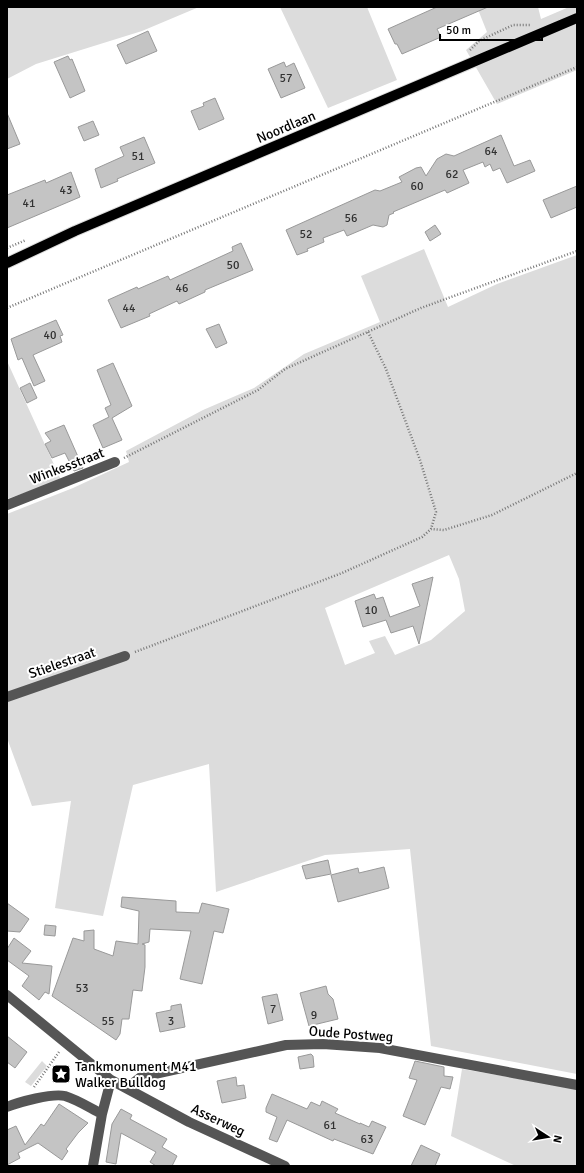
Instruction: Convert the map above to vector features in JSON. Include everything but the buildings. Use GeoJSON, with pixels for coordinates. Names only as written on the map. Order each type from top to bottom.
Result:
{"type":"FeatureCollection","features":[{"type":"Feature","properties":{"kind":"main road","name":"Noordlaan"},"geometry":{"type":"LineString","coordinates":[[7,263],[75,231],[577,18]]}},
{"type":"Feature","properties":{"kind":"street","name":"Winkesstraat"},"geometry":{"type":"LineString","coordinates":[[7,504],[115,462]]}},
{"type":"Feature","properties":{"kind":"street","name":"Stielestraat"},"geometry":{"type":"LineString","coordinates":[[7,697],[125,656]]}},
{"type":"Feature","properties":{"kind":"street","name":"Asserweg"},"geometry":{"type":"LineString","coordinates":[[7,995],[111,1080],[189,1122],[285,1166]]}},
{"type":"Feature","properties":{"kind":"street","name":"Oude Postweg"},"geometry":{"type":"LineString","coordinates":[[127,1088],[141,1076],[286,1046],[323,1044],[380,1048],[577,1085]]}},
{"type":"Feature","properties":{"kind":"street"},"geometry":{"type":"LineString","coordinates":[[93,1166],[102,1114],[111,1080]]}},
{"type":"Feature","properties":{"kind":"street"},"geometry":{"type":"LineString","coordinates":[[7,1107],[23,1102],[63,1096],[102,1114]]}},
{"type":"Feature","properties":{"kind":"path"},"geometry":{"type":"LineString","coordinates":[[7,308],[577,67]]}},
{"type":"Feature","properties":{"kind":"path"},"geometry":{"type":"LineString","coordinates":[[115,462],[151,446],[258,390],[285,369],[421,308],[577,251]]}},
{"type":"Feature","properties":{"kind":"path"},"geometry":{"type":"LineString","coordinates":[[125,656],[342,573],[422,537],[431,529],[436,512],[420,460],[386,369],[368,332]]}},
{"type":"Feature","properties":{"kind":"path"},"geometry":{"type":"LineString","coordinates":[[431,529],[444,530],[492,515],[577,473]]}},
{"type":"Feature","properties":{"kind":"path"},"geometry":{"type":"LineString","coordinates":[[23,1102],[66,1042]]}},
{"type":"Feature","properties":{"kind":"shaded area"},"geometry":{"type":"Polygon","coordinates":[[[7,7],[199,7],[142,31],[36,64],[7,79],[7,7]]]}},
{"type":"Feature","properties":{"kind":"shaded area"},"geometry":{"type":"Polygon","coordinates":[[[280,7],[367,7],[397,80],[328,108],[280,7]]]}},
{"type":"Feature","properties":{"kind":"shaded area"},"geometry":{"type":"Polygon","coordinates":[[[477,7],[538,7],[541,19],[569,7],[577,7],[577,70],[497,104],[466,50],[487,32],[477,7]]]}},
{"type":"Feature","properties":{"kind":"shaded area"},"geometry":{"type":"Polygon","coordinates":[[[424,249],[448,307],[497,284],[577,255],[577,1074],[431,1046],[410,849],[325,855],[216,892],[209,764],[133,785],[103,916],[55,908],[71,801],[32,806],[7,738],[7,514],[73,488],[129,462],[126,451],[203,410],[254,388],[304,354],[380,322],[361,276],[424,249]],[[449,555],[325,608],[345,665],[375,653],[369,641],[385,636],[395,655],[431,640],[465,611],[459,579],[449,555]]]}},
{"type":"Feature","properties":{"kind":"shaded area"},"geometry":{"type":"Polygon","coordinates":[[[7,361],[61,480],[7,499],[7,361]]]}},
{"type":"Feature","properties":{"kind":"shaded area"},"geometry":{"type":"Polygon","coordinates":[[[42,1061],[47,1066],[31,1086],[25,1082],[42,1061]]]}},
{"type":"Feature","properties":{"kind":"shaded area"},"geometry":{"type":"Polygon","coordinates":[[[462,1069],[577,1089],[577,1166],[516,1166],[451,1136],[462,1069]]]}},
{"type":"Feature","properties":{"kind":"place","name":"Tankmonument M41 Walker Bulldog"},"geometry":{"type":"Point","coordinates":[61,1074]}}]}
